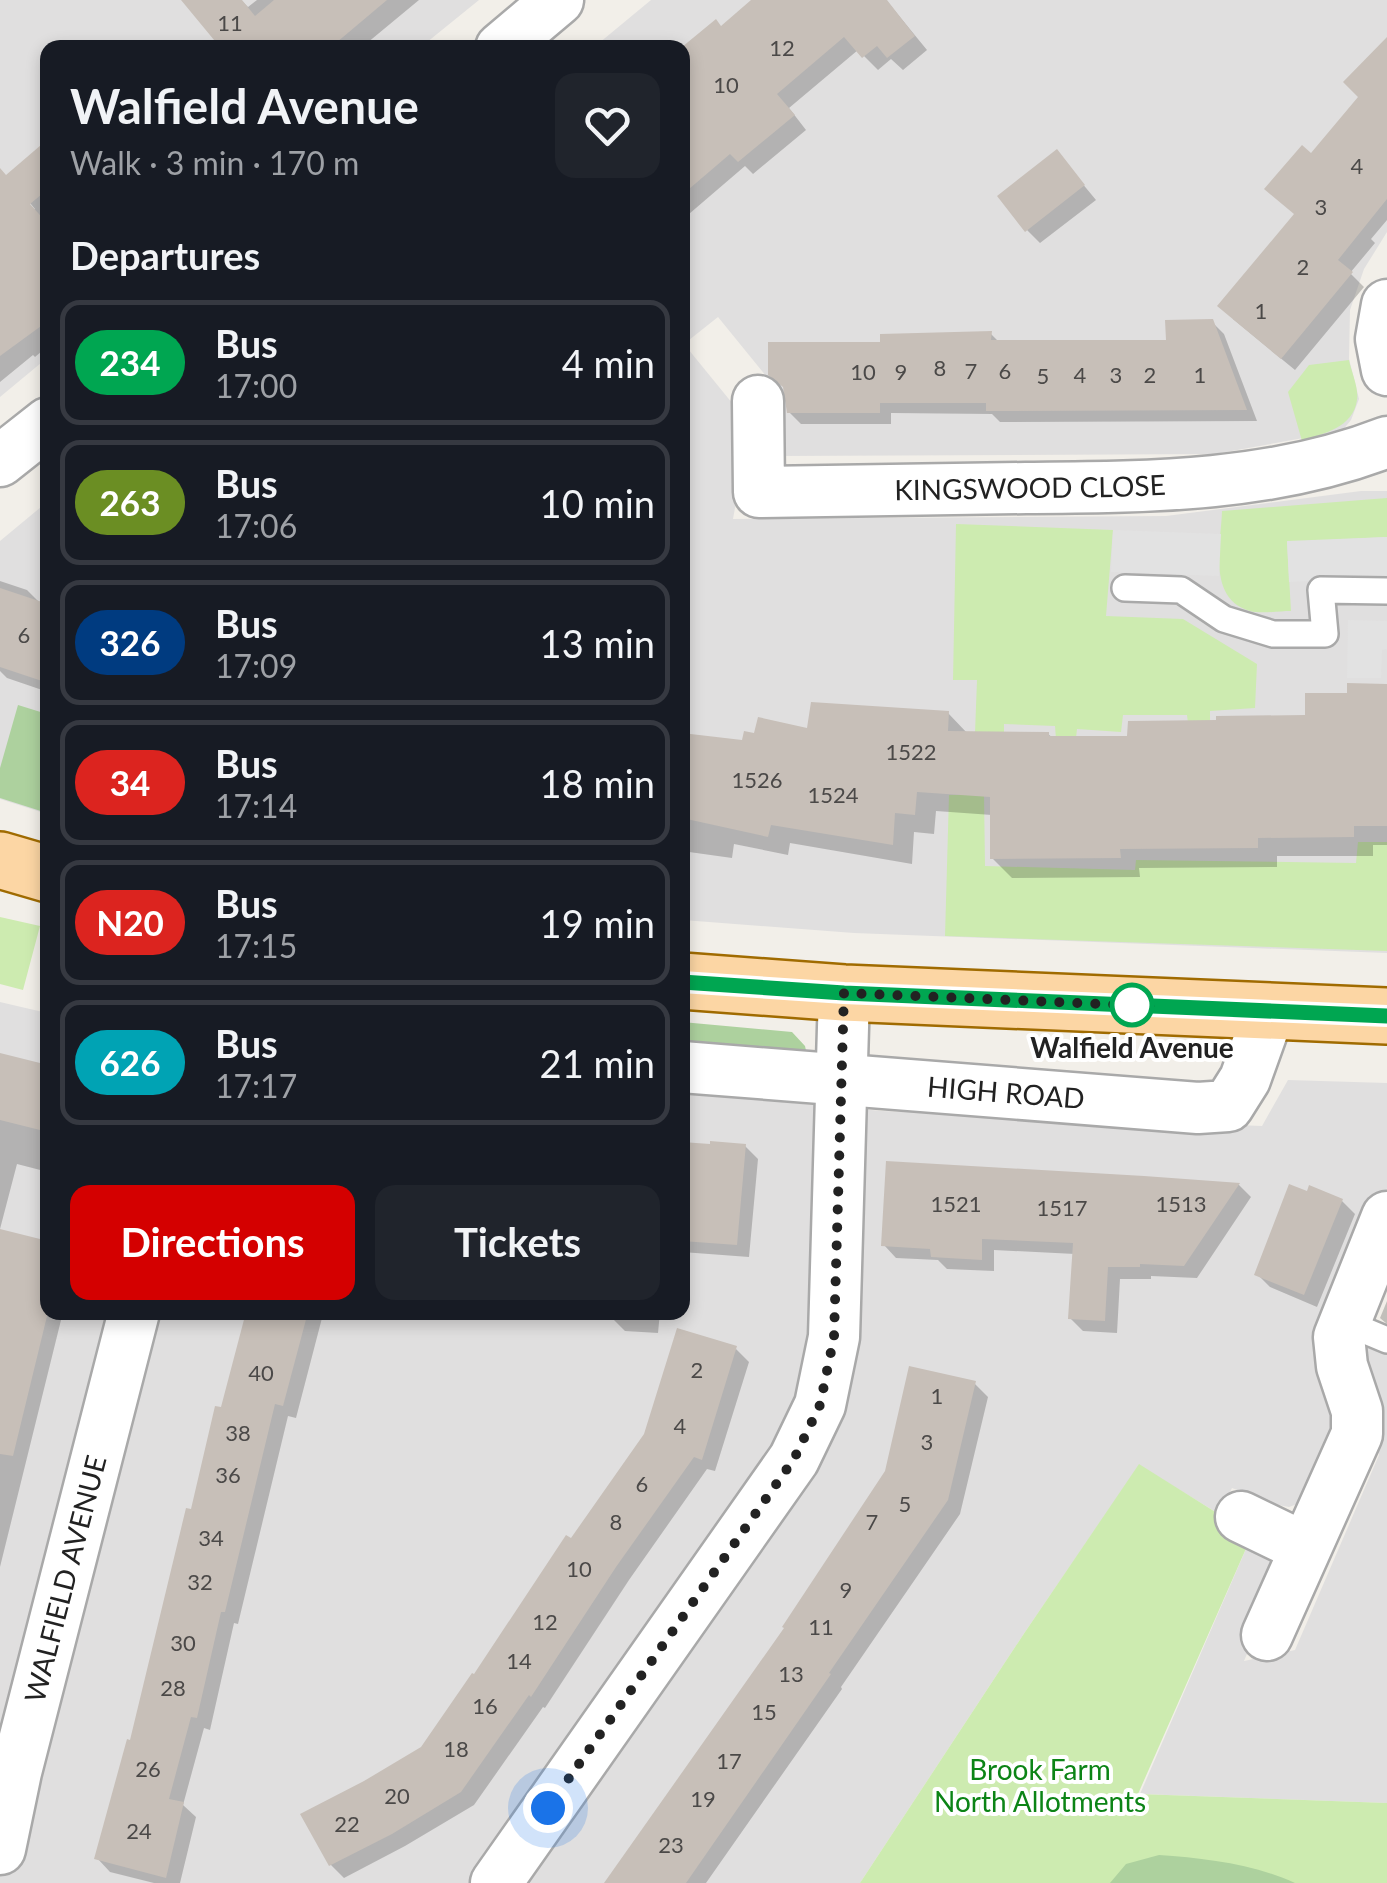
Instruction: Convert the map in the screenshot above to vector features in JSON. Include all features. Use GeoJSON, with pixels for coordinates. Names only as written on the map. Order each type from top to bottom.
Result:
{"type":"FeatureCollection","features":[{"type":"Feature","properties":{"kind":"main road"},"geometry":{"type":"LineString","coordinates":[[0,860],[40,872]]}},
{"type":"Feature","properties":{"kind":"main road"},"geometry":{"type":"LineString","coordinates":[[690,983],[844,993],[1387,1016]]}},
{"type":"Feature","properties":{"kind":"street"},"geometry":{"type":"LineString","coordinates":[[510,40],[558,0]]}},
{"type":"Feature","properties":{"kind":"street"},"geometry":{"type":"LineString","coordinates":[[1387,305],[1381,338],[1387,370]]}},
{"type":"Feature","properties":{"kind":"street","name":"KINGSWOOD CLOSE"},"geometry":{"type":"LineString","coordinates":[[758,401],[759,492],[1176,486],[1291,471],[1387,442]]}},
{"type":"Feature","properties":{"kind":"street"},"geometry":{"type":"LineString","coordinates":[[0,461],[40,429]]}},
{"type":"Feature","properties":{"kind":"street"},"geometry":{"type":"LineString","coordinates":[[496,1883],[794,1459],[820,1405],[834,1337],[844,993]]}},
{"type":"Feature","properties":{"kind":"street","name":"HIGH ROAD"},"geometry":{"type":"LineString","coordinates":[[690,1068],[1198,1108],[1228,1106],[1245,1080],[1269,1012]]}},
{"type":"Feature","properties":{"kind":"street"},"geometry":{"type":"LineString","coordinates":[[1267,1635],[1357,1434],[1357,1411],[1342,1366],[1338,1337],[1366,1331],[1387,1217]]}},
{"type":"Feature","properties":{"kind":"street","name":"WALFIELD AVENUE"},"geometry":{"type":"LineString","coordinates":[[0,1849],[132,1320]]}},
{"type":"Feature","properties":{"kind":"street"},"geometry":{"type":"LineString","coordinates":[[1241,1517],[1305,1548]]}},
{"type":"Feature","properties":{"kind":"lane"},"geometry":{"type":"LineString","coordinates":[[1126,588],[1181,590],[1224,619],[1273,634],[1325,634],[1322,590],[1387,592]]}},
{"type":"Feature","properties":{"kind":"shaded area"},"geometry":{"type":"Polygon","coordinates":[[[0,0],[479,0],[430,40],[40,40],[40,364],[0,397],[0,0]]]}},
{"type":"Feature","properties":{"kind":"shaded area"},"geometry":{"type":"Polygon","coordinates":[[[651,0],[1387,0],[1387,232],[1364,269],[1350,310],[1349,359],[1359,399],[1351,420],[1342,431],[1215,454],[777,456],[776,377],[766,376],[718,317],[690,339],[690,40],[603,40],[651,0]]]}},
{"type":"Feature","properties":{"kind":"shaded area"},"geometry":{"type":"Polygon","coordinates":[[[690,351],[750,425],[733,519],[1166,516],[1387,491],[1387,953],[854,933],[690,921],[690,351]]]}},
{"type":"Feature","properties":{"kind":"shaded area"},"geometry":{"type":"Polygon","coordinates":[[[40,508],[40,812],[0,799],[0,541],[40,508]]]}},
{"type":"Feature","properties":{"kind":"shaded area"},"geometry":{"type":"Polygon","coordinates":[[[1113,530],[1221,534],[1219,576],[1111,572],[1113,530]]]}},
{"type":"Feature","properties":{"kind":"shaded area"},"geometry":{"type":"Polygon","coordinates":[[[1387,537],[1387,577],[1289,582],[1287,541],[1387,537]]]}},
{"type":"Feature","properties":{"kind":"shaded area"},"geometry":{"type":"Polygon","coordinates":[[[1348,620],[1387,621],[1381,678],[1347,678],[1348,620]]]}},
{"type":"Feature","properties":{"kind":"shaded area"},"geometry":{"type":"Polygon","coordinates":[[[0,1002],[40,1011],[40,1320],[690,1320],[690,1094],[882,1111],[1262,1126],[1288,1080],[1387,1083],[1387,1188],[1324,1344],[1347,1424],[1314,1498],[1289,1507],[1232,1488],[1219,1514],[1139,1465],[860,1883],[0,1883],[0,1002]]]}},
{"type":"Feature","properties":{"kind":"shaded area"},"geometry":{"type":"Polygon","coordinates":[[[1362,1338],[1387,1349],[1387,1803],[1140,1794],[1252,1535],[1284,1566],[1244,1661],[1295,1650],[1379,1455],[1360,1358],[1362,1338]]]}},
{"type":"Feature","properties":{"kind":"green space"},"geometry":{"type":"Polygon","coordinates":[[[1349,360],[1357,390],[1350,417],[1336,428],[1302,441],[1288,392],[1309,365],[1349,360]]]}},
{"type":"Feature","properties":{"kind":"green space"},"geometry":{"type":"Polygon","coordinates":[[[1387,498],[1387,537],[1287,542],[1291,611],[1250,611],[1236,605],[1227,595],[1219,554],[1222,511],[1387,498]]]}},
{"type":"Feature","properties":{"kind":"green space"},"geometry":{"type":"Polygon","coordinates":[[[956,524],[1113,530],[1106,616],[1183,619],[1257,664],[1255,708],[1210,711],[1210,722],[1188,723],[1187,715],[1123,715],[1121,732],[1077,729],[1076,738],[1056,739],[1055,726],[1004,724],[1004,733],[975,733],[977,680],[953,680],[956,524]]]}},
{"type":"Feature","properties":{"kind":"green space"},"geometry":{"type":"Polygon","coordinates":[[[18,705],[40,712],[40,811],[0,798],[0,768],[18,705]]]}},
{"type":"Feature","properties":{"kind":"green space"},"geometry":{"type":"Polygon","coordinates":[[[984,794],[985,866],[1135,870],[1136,860],[1356,863],[1358,842],[1387,842],[1387,951],[945,936],[949,795],[984,794]]]}},
{"type":"Feature","properties":{"kind":"green space"},"geometry":{"type":"Polygon","coordinates":[[[0,917],[40,926],[23,990],[0,984],[0,917]]]}},
{"type":"Feature","properties":{"kind":"green space"},"geometry":{"type":"Polygon","coordinates":[[[690,1023],[792,1032],[805,1046],[809,1064],[690,1053],[690,1023]]]}},
{"type":"Feature","properties":{"kind":"green space","name":"Brook Farm North Allotments"},"geometry":{"type":"Polygon","coordinates":[[[1139,1464],[1252,1535],[1138,1794],[1387,1803],[1387,1883],[860,1883],[1023,1635],[1139,1464]]]}},
{"type":"Feature","properties":{"kind":"green space"},"geometry":{"type":"Polygon","coordinates":[[[1159,1855],[1228,1863],[1295,1883],[1110,1883],[1126,1864],[1159,1855]]]}},
{"type":"Feature","properties":{"kind":"building"},"geometry":{"type":"Polygon","coordinates":[[[181,0],[242,0],[255,16],[274,0],[387,0],[340,40],[214,40],[181,0]]]}},
{"type":"Feature","properties":{"kind":"building"},"geometry":{"type":"Polygon","coordinates":[[[751,0],[887,0],[915,36],[887,58],[877,46],[862,58],[844,37],[777,94],[795,115],[738,162],[730,154],[690,188],[690,40],[716,19],[721,26],[751,0]]]}},
{"type":"Feature","properties":{"kind":"building"},"geometry":{"type":"Polygon","coordinates":[[[1387,37],[1387,199],[1338,260],[1353,272],[1281,359],[1217,306],[1294,214],[1264,189],[1302,145],[1311,153],[1358,97],[1343,82],[1387,37]]]}},
{"type":"Feature","properties":{"kind":"building"},"geometry":{"type":"Polygon","coordinates":[[[40,146],[40,196],[30,204],[40,215],[40,327],[0,356],[0,168],[6,175],[40,146]]]}},
{"type":"Feature","properties":{"kind":"building"},"geometry":{"type":"Polygon","coordinates":[[[1057,149],[1085,185],[1025,232],[997,196],[1057,149]]]}},
{"type":"Feature","properties":{"kind":"building"},"geometry":{"type":"Polygon","coordinates":[[[1213,319],[1247,410],[986,411],[986,403],[880,403],[880,413],[787,413],[783,387],[768,375],[768,342],[880,342],[880,334],[992,331],[991,340],[1166,340],[1165,320],[1213,319]]]}},
{"type":"Feature","properties":{"kind":"building"},"geometry":{"type":"Polygon","coordinates":[[[0,588],[40,601],[40,680],[0,667],[0,588]]]}},
{"type":"Feature","properties":{"kind":"building"},"geometry":{"type":"Polygon","coordinates":[[[1347,683],[1387,684],[1387,826],[1354,826],[1354,837],[1258,838],[1258,848],[1120,849],[1121,858],[990,859],[990,797],[917,792],[915,815],[895,813],[893,845],[771,825],[768,837],[690,820],[690,734],[742,740],[744,731],[754,733],[758,717],[807,728],[811,702],[949,711],[948,731],[1127,736],[1128,721],[1305,715],[1305,693],[1347,693],[1347,683]]]}},
{"type":"Feature","properties":{"kind":"building"},"geometry":{"type":"Polygon","coordinates":[[[0,1053],[40,1063],[40,1130],[0,1120],[0,1053]]]}},
{"type":"Feature","properties":{"kind":"building"},"geometry":{"type":"Polygon","coordinates":[[[690,1143],[746,1144],[737,1245],[690,1242],[690,1143]]]}},
{"type":"Feature","properties":{"kind":"building"},"geometry":{"type":"Polygon","coordinates":[[[886,1161],[1240,1183],[1184,1266],[1108,1267],[1105,1321],[1068,1319],[1073,1243],[982,1239],[982,1260],[931,1257],[930,1249],[881,1246],[886,1161]]]}},
{"type":"Feature","properties":{"kind":"building"},"geometry":{"type":"Polygon","coordinates":[[[1289,1184],[1307,1191],[1309,1185],[1343,1199],[1304,1295],[1254,1275],[1289,1184]]]}},
{"type":"Feature","properties":{"kind":"building"},"geometry":{"type":"Polygon","coordinates":[[[0,1229],[40,1239],[40,1320],[46,1320],[13,1456],[0,1454],[0,1229]]]}},
{"type":"Feature","properties":{"kind":"building"},"geometry":{"type":"Polygon","coordinates":[[[244,1320],[306,1320],[283,1406],[275,1404],[197,1718],[191,1717],[169,1799],[184,1802],[166,1878],[94,1859],[127,1739],[130,1740],[186,1508],[191,1509],[215,1406],[221,1407],[244,1320]]]}},
{"type":"Feature","properties":{"kind":"building"},"geometry":{"type":"Polygon","coordinates":[[[677,1328],[737,1346],[702,1460],[694,1457],[531,1697],[461,1792],[329,1866],[300,1814],[421,1747],[566,1535],[571,1538],[644,1434],[677,1328]]]}},
{"type":"Feature","properties":{"kind":"building"},"geometry":{"type":"Polygon","coordinates":[[[909,1366],[976,1381],[948,1500],[686,1883],[604,1883],[784,1628],[885,1471],[909,1366]]]}},
{"type":"Feature","properties":{"kind":"bus line","name":"234"},"geometry":{"type":"LineString","coordinates":[[690,983],[844,993],[1387,1016]]}},
{"type":"Feature","properties":{"kind":"place","name":"Walfield Avenue"},"geometry":{"type":"Point","coordinates":[1132,1005]}},
{"type":"Feature","properties":{"kind":"route"},"geometry":{"type":"LineString","coordinates":[[548,1808],[794,1459],[820,1405],[834,1337],[844,993],[1150,1006],[1132,1005]]}}]}
